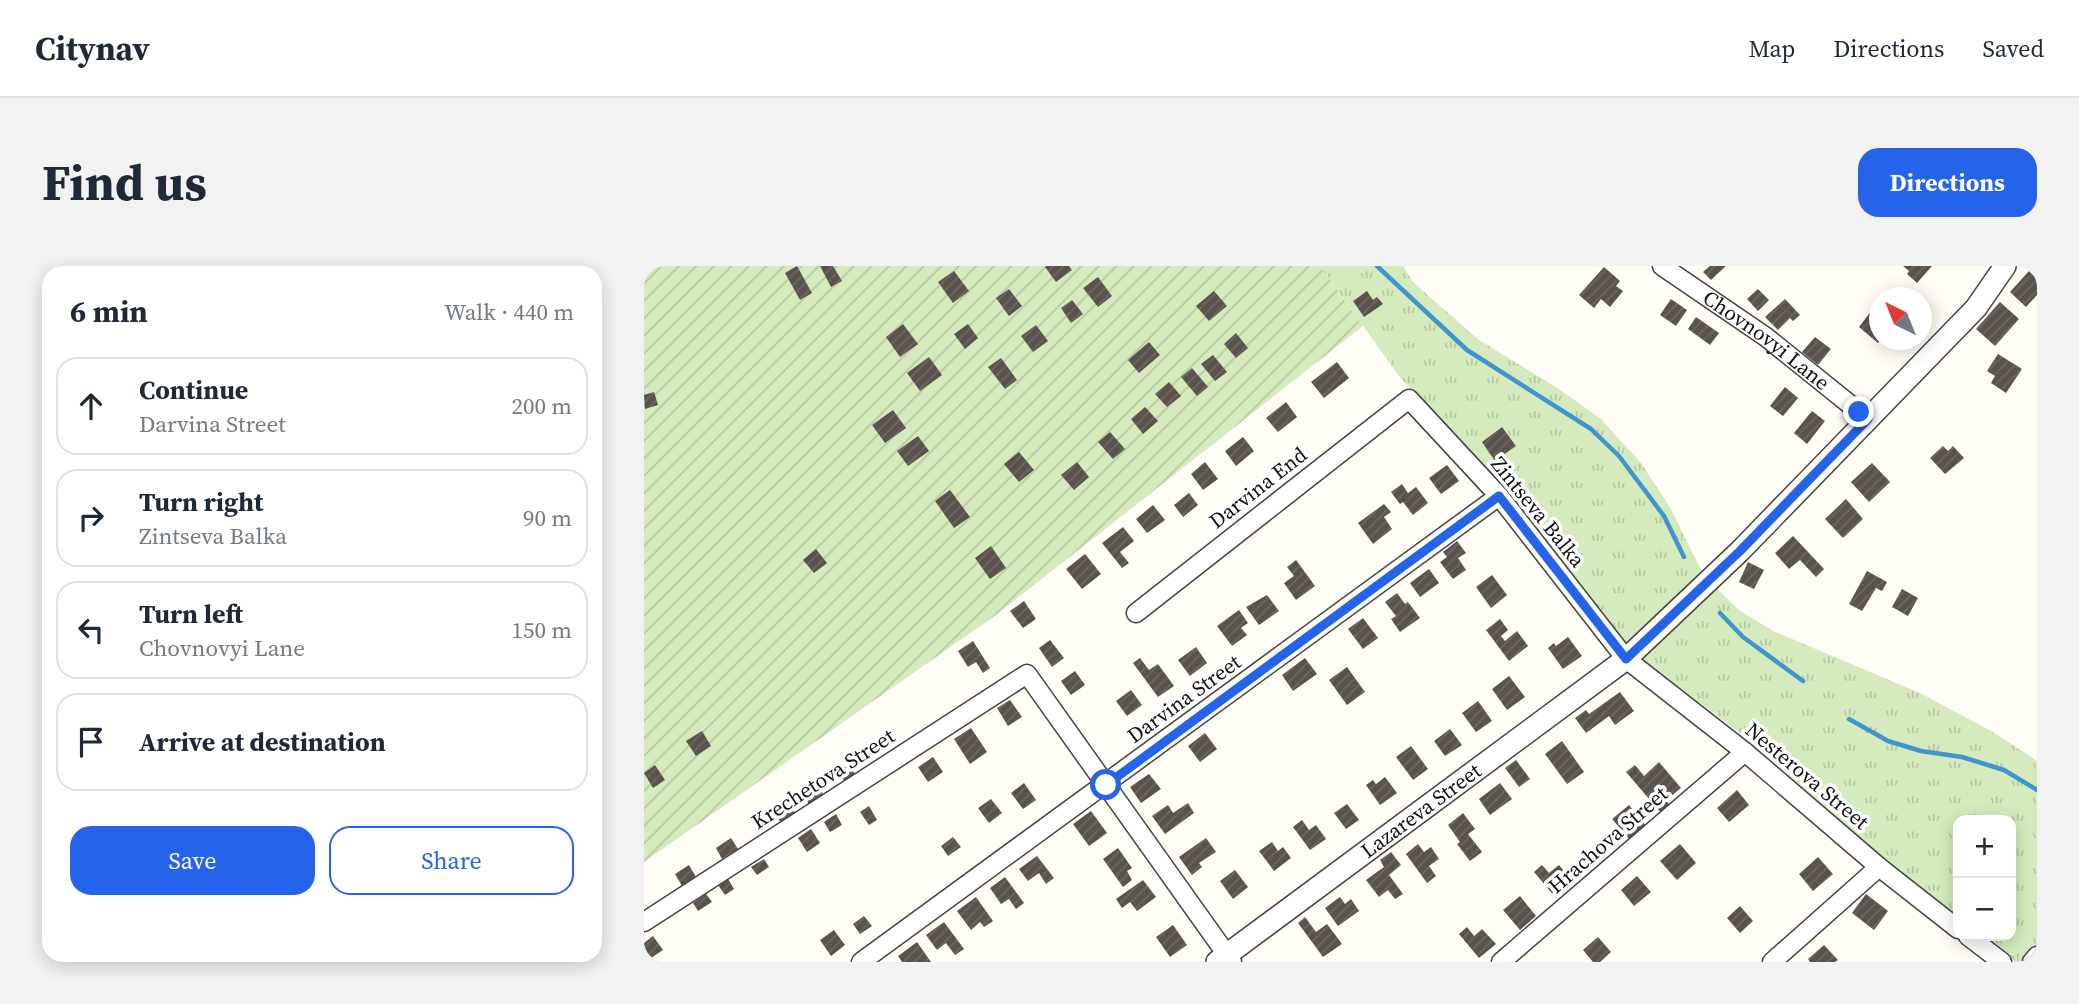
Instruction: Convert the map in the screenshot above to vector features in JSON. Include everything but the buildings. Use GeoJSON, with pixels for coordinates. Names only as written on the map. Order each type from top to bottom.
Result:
{"type":"FeatureCollection","features":[{"type":"Feature","properties":{"kind":"street","name":"Chovnovyi Lane"},"geometry":{"type":"LineString","coordinates":[[1662,266],[1766,337],[1868,419]]}},
{"type":"Feature","properties":{"kind":"street"},"geometry":{"type":"LineString","coordinates":[[1626,659],[1740,551],[1976,308],[2005,266]]}},
{"type":"Feature","properties":{"kind":"street","name":"Zintseva Balka"},"geometry":{"type":"LineString","coordinates":[[1409,399],[1499,496],[1626,659]]}},
{"type":"Feature","properties":{"kind":"street","name":"Darvina End"},"geometry":{"type":"LineString","coordinates":[[1136,613],[1409,399]]}},
{"type":"Feature","properties":{"kind":"street","name":"Darvina Street"},"geometry":{"type":"LineString","coordinates":[[861,962],[1499,496]]}},
{"type":"Feature","properties":{"kind":"street","name":"Nesterova Street"},"geometry":{"type":"LineString","coordinates":[[1626,659],[1745,752],[1879,867],[1953,925]]}},
{"type":"Feature","properties":{"kind":"street","name":"Lazareva Street"},"geometry":{"type":"LineString","coordinates":[[1226,960],[1626,659]]}},
{"type":"Feature","properties":{"kind":"street","name":"Krechetova Street"},"geometry":{"type":"LineString","coordinates":[[644,922],[1027,674],[1106,785]]}},
{"type":"Feature","properties":{"kind":"street","name":"Hrachova Street"},"geometry":{"type":"LineString","coordinates":[[1501,962],[1745,752]]}},
{"type":"Feature","properties":{"kind":"street"},"geometry":{"type":"LineString","coordinates":[[1106,785],[1226,960]]}},
{"type":"Feature","properties":{"kind":"street"},"geometry":{"type":"LineString","coordinates":[[1772,962],[1879,867]]}},
{"type":"Feature","properties":{"kind":"street"},"geometry":{"type":"LineString","coordinates":[[1974,941],[2001,962]]}},
{"type":"Feature","properties":{"kind":"street"},"geometry":{"type":"LineString","coordinates":[[2032,962],[2037,957]]}},
{"type":"Feature","properties":{"kind":"green space"},"geometry":{"type":"Polygon","coordinates":[[[644,266],[1320,266],[1363,326],[996,615],[644,862],[644,266]]]}},
{"type":"Feature","properties":{"kind":"green space"},"geometry":{"type":"Polygon","coordinates":[[[1320,266],[1403,266],[1413,282],[1479,340],[1559,389],[1601,419],[1641,463],[1671,509],[1704,576],[1629,647],[1507,493],[1399,376],[1320,266]]]}},
{"type":"Feature","properties":{"kind":"green space"},"geometry":{"type":"Polygon","coordinates":[[[1713,585],[1739,610],[1773,631],[1920,693],[1993,732],[2037,761],[2037,945],[2020,962],[2016,962],[1989,941],[2016,941],[2016,815],[1953,815],[1953,913],[1885,861],[1748,739],[1639,657],[1713,585]]]}},
{"type":"Feature","properties":{"kind":"waterway"},"geometry":{"type":"LineString","coordinates":[[1377,266],[1467,350],[1591,429],[1619,456],[1664,516],[1684,557]]}},
{"type":"Feature","properties":{"kind":"waterway"},"geometry":{"type":"LineString","coordinates":[[1720,613],[1743,637],[1803,681]]}},
{"type":"Feature","properties":{"kind":"waterway"},"geometry":{"type":"LineString","coordinates":[[1849,719],[1888,741],[1921,751],[1962,757],[2004,770],[2037,790]]}},
{"type":"Feature","properties":{"kind":"route"},"geometry":{"type":"LineString","coordinates":[[1106,785],[1499,496],[1626,659],[1740,551],[1868,419],[1859,412]]}}]}
